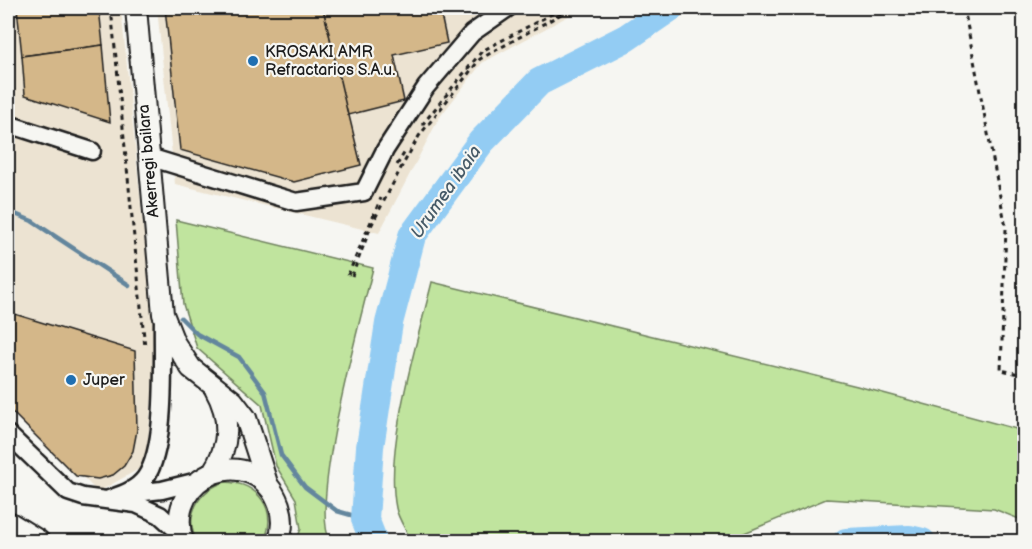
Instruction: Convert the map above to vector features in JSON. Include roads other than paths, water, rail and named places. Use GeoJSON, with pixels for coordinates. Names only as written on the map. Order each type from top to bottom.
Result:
{"type":"FeatureCollection","features":[{"type":"Feature","properties":{"kind":"highway"},"geometry":{"type":"LineString","coordinates":[[8,524],[37,542]]}},
{"type":"Feature","properties":{"kind":"main road","name":"Akerregi bailara"},"geometry":{"type":"LineString","coordinates":[[136,8],[163,314],[182,356],[202,379],[233,401],[246,417],[255,437],[268,486],[281,510],[282,524],[278,542]]}},
{"type":"Feature","properties":{"kind":"main road"},"geometry":{"type":"LineString","coordinates":[[181,537],[179,512],[182,503],[223,454],[227,432],[224,410],[215,389]]}},
{"type":"Feature","properties":{"kind":"main road"},"geometry":{"type":"LineString","coordinates":[[205,477],[242,471],[268,486]]}},
{"type":"Feature","properties":{"kind":"street"},"geometry":{"type":"LineString","coordinates":[[149,157],[296,202],[364,192],[385,150],[426,87],[472,33],[508,8]]}},
{"type":"Feature","properties":{"kind":"street"},"geometry":{"type":"LineString","coordinates":[[8,124],[92,151]]}},
{"type":"Feature","properties":{"kind":"street"},"geometry":{"type":"LineString","coordinates":[[116,497],[144,479],[158,446],[163,314]]}},
{"type":"Feature","properties":{"kind":"street"},"geometry":{"type":"LineString","coordinates":[[8,434],[68,492],[83,497],[116,497],[162,490],[205,477]]}},
{"type":"Feature","properties":{"kind":"street"},"geometry":{"type":"LineString","coordinates":[[116,497],[148,509],[181,537]]}},
{"type":"Feature","properties":{"kind":"waterway","name":"Urumea ibaia"},"geometry":{"type":"LineString","coordinates":[[374,542],[365,519],[370,447],[389,323],[412,236],[481,142],[539,82],[626,38],[670,8]]}},
{"type":"Feature","properties":{"kind":"waterway"},"geometry":{"type":"LineString","coordinates":[[8,211],[32,221],[129,285]]}},
{"type":"Feature","properties":{"kind":"waterway"},"geometry":{"type":"LineString","coordinates":[[181,318],[197,334],[239,357],[265,392],[281,455],[305,487],[337,511],[365,519]]}},
{"type":"Feature","properties":{"kind":"waterway","name":"Urumea ibaia"},"geometry":{"type":"LineString","coordinates":[[846,542],[909,539],[922,542]]}},
{"type":"Feature","properties":{"kind":"place","name":"KROSAKI AMR Refractarios S.A.u."},"geometry":{"type":"Point","coordinates":[253,61]}},
{"type":"Feature","properties":{"kind":"place","name":"Juper"},"geometry":{"type":"Point","coordinates":[71,380]}}]}
